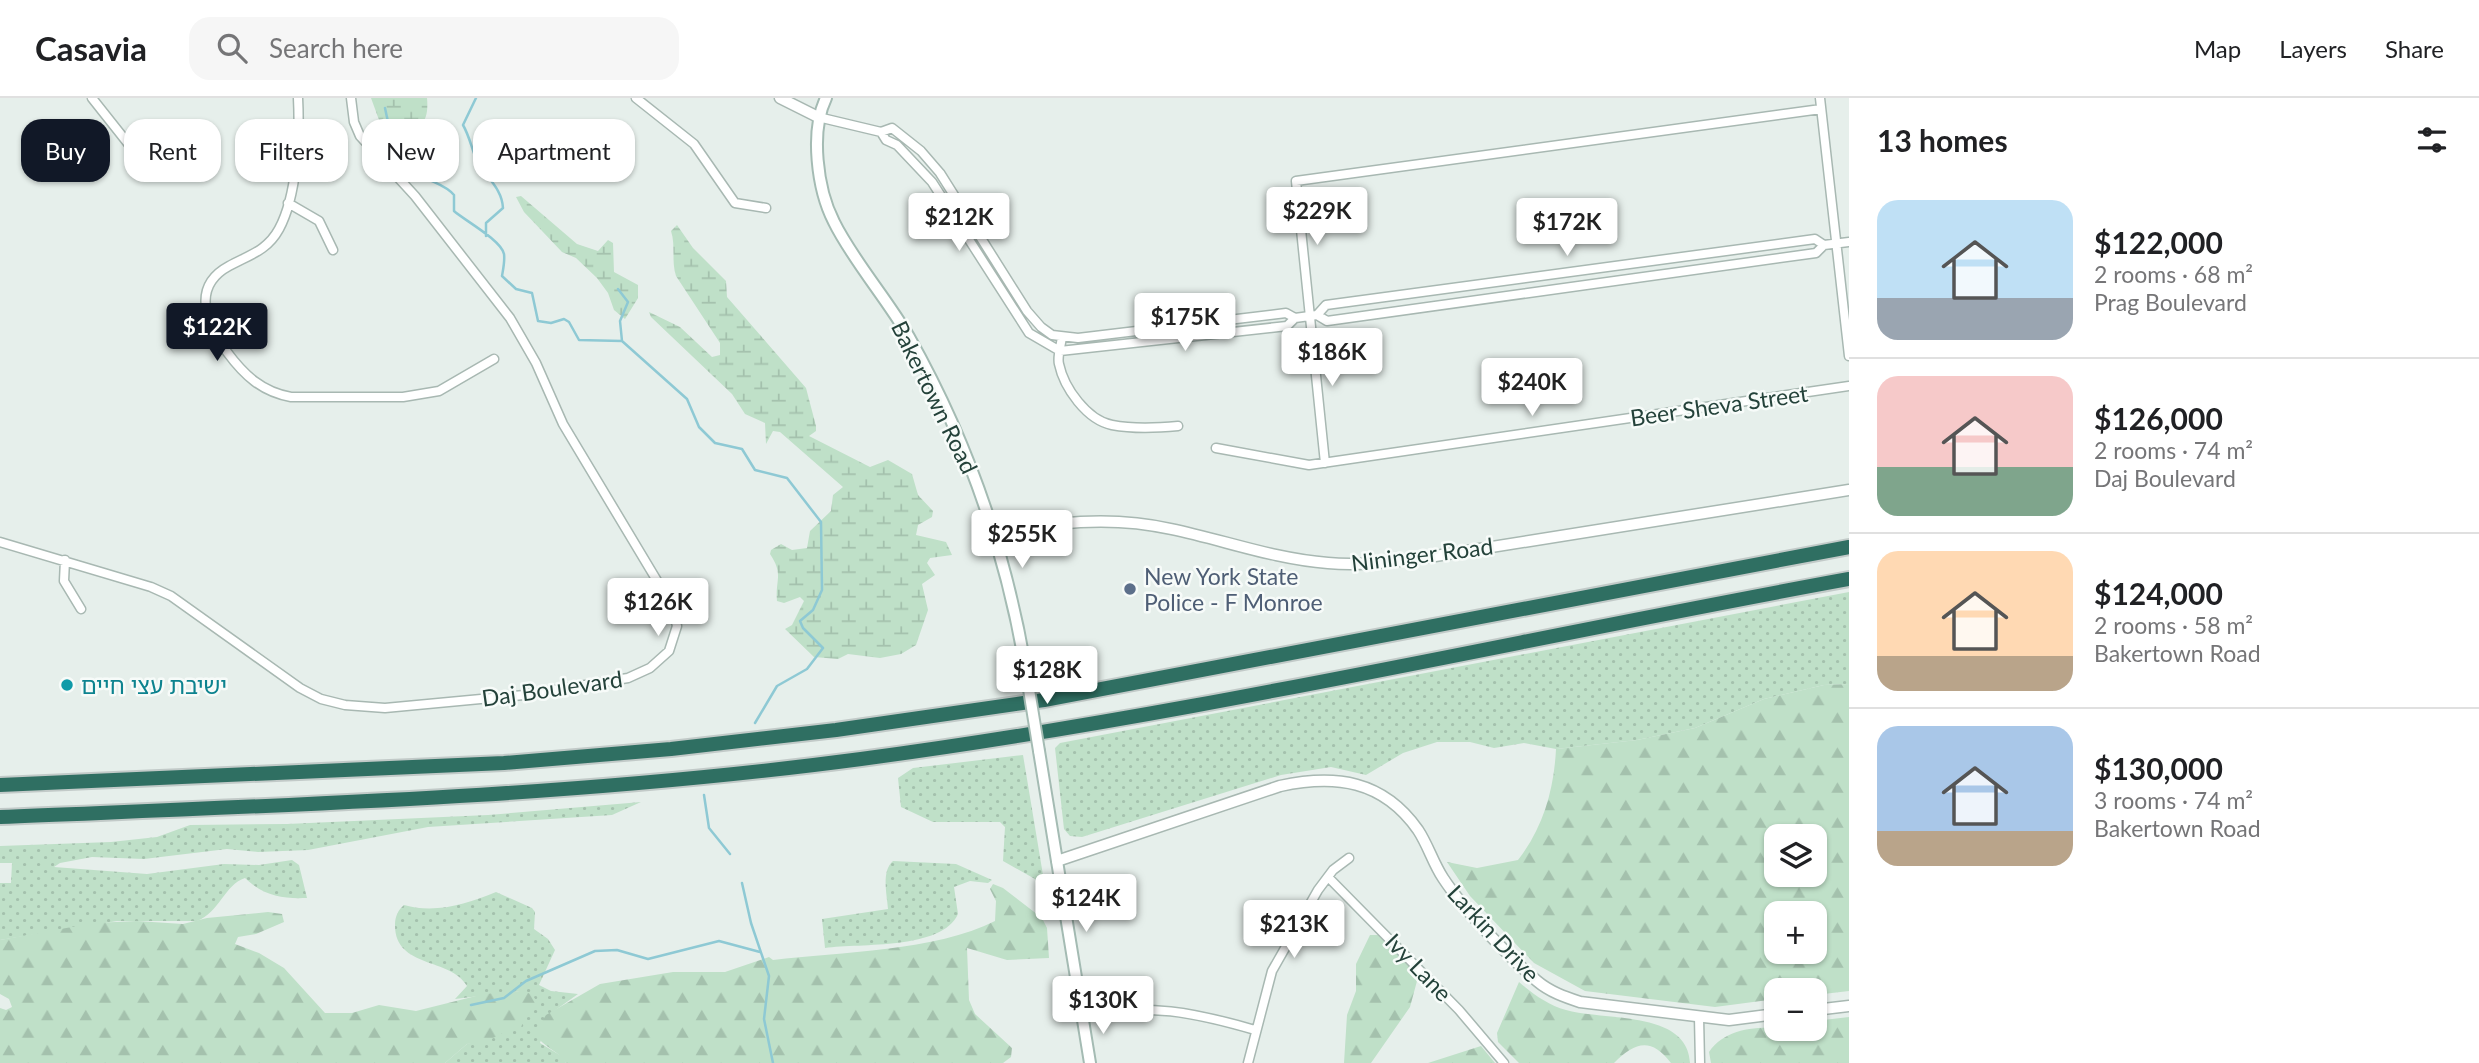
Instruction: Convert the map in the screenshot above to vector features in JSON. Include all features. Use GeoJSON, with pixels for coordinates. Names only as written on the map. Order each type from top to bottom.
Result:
{"type":"FeatureCollection","features":[{"type":"Feature","properties":{"kind":"highway"},"geometry":{"type":"LineString","coordinates":[[0,785],[504,763],[814,733],[1070,695],[1849,547]]}},
{"type":"Feature","properties":{"kind":"highway"},"geometry":{"type":"LineString","coordinates":[[0,817],[489,795],[642,783],[865,758],[1138,715],[1849,579]]}},
{"type":"Feature","properties":{"kind":"main road"},"geometry":{"type":"LineString","coordinates":[[818,117],[826,98]]}},
{"type":"Feature","properties":{"kind":"main road","name":"Bakertown Road"},"geometry":{"type":"LineString","coordinates":[[818,117],[821,179],[833,221],[892,309],[923,362],[960,441],[996,535],[1025,665],[1084,1013],[1090,1063]]}},
{"type":"Feature","properties":{"kind":"street"},"geometry":{"type":"LineString","coordinates":[[92,98],[124,138]]}},
{"type":"Feature","properties":{"kind":"street"},"geometry":{"type":"LineString","coordinates":[[298,98],[300,131],[285,216],[271,243],[221,271],[212,281],[205,299],[208,322],[214,333],[254,382],[276,394],[290,397],[403,397],[439,391],[494,359]]}},
{"type":"Feature","properties":{"kind":"street","name":"Daj Boulevard"},"geometry":{"type":"LineString","coordinates":[[0,542],[151,587],[171,596],[300,688],[345,705],[398,707],[585,687],[628,678],[650,668],[669,652],[677,626],[671,604],[563,424],[530,352],[510,318],[415,196],[360,136],[354,122],[351,98]]}},
{"type":"Feature","properties":{"kind":"street"},"geometry":{"type":"LineString","coordinates":[[636,98],[694,144],[735,203],[766,208]]}},
{"type":"Feature","properties":{"kind":"street"},"geometry":{"type":"LineString","coordinates":[[780,98],[818,117],[881,132],[892,128],[921,151],[940,173],[1027,310],[1041,327],[1062,337],[1078,338],[1286,313],[1295,318]]}},
{"type":"Feature","properties":{"kind":"street"},"geometry":{"type":"LineString","coordinates":[[1820,98],[1849,356]]}},
{"type":"Feature","properties":{"kind":"street"},"geometry":{"type":"LineString","coordinates":[[1325,463],[1313,315],[1296,181],[1821,109]]}},
{"type":"Feature","properties":{"kind":"street"},"geometry":{"type":"LineString","coordinates":[[881,132],[886,141],[897,145],[932,182],[1029,333],[1060,351],[1287,326],[1295,318],[1313,315],[1326,305],[1815,239],[1824,245]]}},
{"type":"Feature","properties":{"kind":"street"},"geometry":{"type":"LineString","coordinates":[[288,203],[319,221],[333,250]]}},
{"type":"Feature","properties":{"kind":"street"},"geometry":{"type":"LineString","coordinates":[[1313,315],[1327,321],[1816,253],[1824,245],[1849,242]]}},
{"type":"Feature","properties":{"kind":"street"},"geometry":{"type":"LineString","coordinates":[[1062,337],[1058,363],[1072,392],[1088,413],[1109,425],[1152,428],[1178,426]]}},
{"type":"Feature","properties":{"kind":"street","name":"Beer Sheva Street"},"geometry":{"type":"LineString","coordinates":[[1216,448],[1309,465],[1849,386]]}},
{"type":"Feature","properties":{"kind":"street","name":"Nininger Road"},"geometry":{"type":"LineString","coordinates":[[996,535],[1062,523],[1132,523],[1171,529],[1287,558],[1365,564],[1418,559],[1849,490]]}},
{"type":"Feature","properties":{"kind":"street"},"geometry":{"type":"LineString","coordinates":[[65,560],[64,580],[81,609]]}},
{"type":"Feature","properties":{"kind":"street","name":"Larkin Drive"},"geometry":{"type":"LineString","coordinates":[[1057,861],[1280,786],[1311,779],[1354,783],[1376,792],[1397,807],[1417,829],[1454,894],[1538,982],[1560,996],[1580,1002],[1729,1020],[1764,1016]]}},
{"type":"Feature","properties":{"kind":"street"},"geometry":{"type":"LineString","coordinates":[[1248,1063],[1272,971],[1328,877],[1349,858]]}},
{"type":"Feature","properties":{"kind":"street","name":"Ivy Lane"},"geometry":{"type":"LineString","coordinates":[[1328,877],[1449,999],[1494,1047],[1504,1063]]}},
{"type":"Feature","properties":{"kind":"street"},"geometry":{"type":"LineString","coordinates":[[1827,1009],[1849,1006]]}},
{"type":"Feature","properties":{"kind":"street"},"geometry":{"type":"LineString","coordinates":[[1084,1013],[1128,1008],[1178,1010],[1255,1030]]}},
{"type":"Feature","properties":{"kind":"street"},"geometry":{"type":"LineString","coordinates":[[1699,1017],[1700,1063]]}},
{"type":"Feature","properties":{"kind":"green space"},"geometry":{"type":"Polygon","coordinates":[[[371,98],[427,98],[424,119],[379,119],[371,98]]]}},
{"type":"Feature","properties":{"kind":"green space"},"geometry":{"type":"Polygon","coordinates":[[[521,196],[577,244],[598,251],[608,240],[613,243],[614,272],[638,285],[638,298],[625,319],[614,310],[608,293],[597,278],[576,258],[562,252],[524,212],[516,197],[521,196]]]}},
{"type":"Feature","properties":{"kind":"green space"},"geometry":{"type":"Polygon","coordinates":[[[677,225],[693,248],[726,281],[727,297],[806,388],[816,426],[816,431],[809,436],[870,467],[888,460],[912,474],[918,495],[933,511],[932,517],[918,525],[916,535],[946,542],[952,555],[930,558],[927,563],[935,575],[922,584],[928,610],[916,645],[901,654],[880,658],[848,654],[838,659],[814,657],[785,629],[792,625],[804,601],[800,597],[784,603],[777,601],[778,572],[770,554],[771,550],[781,544],[792,550],[807,548],[810,531],[831,511],[833,495],[843,487],[780,432],[773,431],[766,444],[765,423],[745,414],[732,394],[651,317],[649,312],[680,327],[712,357],[720,355],[720,343],[676,276],[671,231],[677,225]]]}},
{"type":"Feature","properties":{"kind":"green space"},"geometry":{"type":"Polygon","coordinates":[[[1849,592],[1849,684],[1824,685],[1764,699],[1695,728],[1637,740],[1556,749],[1524,743],[1494,748],[1470,742],[1437,742],[1403,753],[1366,775],[1331,767],[1281,775],[1082,837],[1070,836],[1064,829],[1055,748],[1060,743],[1849,592]]]}},
{"type":"Feature","properties":{"kind":"green space"},"geometry":{"type":"Polygon","coordinates":[[[1849,684],[1849,991],[1827,994],[1827,978],[1764,978],[1764,1001],[1715,1007],[1585,991],[1534,963],[1470,896],[1447,862],[1477,868],[1518,860],[1534,835],[1546,808],[1556,749],[1637,740],[1695,728],[1764,699],[1824,685],[1849,684]]]}},
{"type":"Feature","properties":{"kind":"green space"},"geometry":{"type":"Polygon","coordinates":[[[1023,755],[1044,881],[1042,883],[1003,861],[1005,827],[1000,822],[933,822],[901,807],[898,778],[913,768],[1023,755]]]}},
{"type":"Feature","properties":{"kind":"green space"},"geometry":{"type":"Polygon","coordinates":[[[641,802],[612,815],[428,827],[308,850],[258,852],[227,849],[144,859],[92,857],[60,863],[54,867],[147,874],[224,864],[259,865],[292,860],[299,865],[307,898],[274,895],[259,889],[245,878],[232,886],[211,912],[197,921],[117,921],[0,940],[0,883],[11,883],[12,863],[0,863],[0,846],[111,842],[157,837],[190,825],[287,824],[488,815],[641,802]]]}},
{"type":"Feature","properties":{"kind":"green space"},"geometry":{"type":"Polygon","coordinates":[[[893,861],[956,864],[992,880],[988,883],[970,881],[954,887],[958,914],[949,926],[936,934],[899,943],[825,948],[822,919],[888,909],[886,877],[893,861]]]}},
{"type":"Feature","properties":{"kind":"green space"},"geometry":{"type":"Polygon","coordinates":[[[993,884],[1003,888],[1042,918],[1047,928],[1049,958],[1007,960],[967,948],[969,1000],[975,1014],[1012,1048],[1011,1057],[1003,1063],[566,1063],[535,1033],[546,1015],[600,984],[673,972],[725,972],[769,957],[773,960],[887,949],[945,939],[971,931],[995,921],[996,901],[990,889],[993,884]]]}},
{"type":"Feature","properties":{"kind":"green space"},"geometry":{"type":"Polygon","coordinates":[[[496,892],[532,908],[535,912],[534,929],[548,939],[555,950],[539,985],[551,991],[578,994],[550,1014],[540,1043],[563,1057],[566,1063],[445,1063],[467,1044],[478,1041],[520,991],[455,999],[467,986],[449,970],[413,956],[404,949],[397,938],[396,916],[404,905],[439,908],[496,892]]]}},
{"type":"Feature","properties":{"kind":"green space"},"geometry":{"type":"Polygon","coordinates":[[[268,912],[282,914],[284,922],[256,934],[238,937],[235,944],[259,953],[284,968],[325,1013],[352,1013],[379,1005],[416,1011],[484,994],[520,991],[532,994],[537,1002],[525,1015],[520,1031],[509,1030],[485,1042],[467,1044],[445,1063],[0,1063],[0,1008],[6,1010],[12,1007],[9,999],[0,994],[0,940],[94,923],[137,921],[183,924],[207,918],[268,912]]]}},
{"type":"Feature","properties":{"kind":"green space"},"geometry":{"type":"Polygon","coordinates":[[[1370,935],[1383,935],[1407,962],[1417,981],[1410,1007],[1371,1063],[1344,1063],[1347,1015],[1356,991],[1356,964],[1370,935]]]}},
{"type":"Feature","properties":{"kind":"green space"},"geometry":{"type":"Polygon","coordinates":[[[1519,982],[1541,999],[1566,1010],[1660,1026],[1675,1034],[1686,1046],[1690,1063],[1671,1063],[1657,1049],[1643,1045],[1629,1050],[1614,1063],[1519,1063],[1498,1042],[1497,1033],[1519,982]]]}},
{"type":"Feature","properties":{"kind":"green space"},"geometry":{"type":"Polygon","coordinates":[[[1849,1017],[1849,1063],[1711,1063],[1709,1052],[1730,1034],[1764,1028],[1764,1041],[1827,1041],[1827,1020],[1849,1017]]]}},
{"type":"Feature","properties":{"kind":"green space"},"geometry":{"type":"Polygon","coordinates":[[[1481,1046],[1495,1063],[1428,1063],[1481,1046]]]}},
{"type":"Feature","properties":{"kind":"waterway"},"geometry":{"type":"LineString","coordinates":[[476,98],[463,125],[478,163],[497,190],[503,208],[486,223],[486,236]]}},
{"type":"Feature","properties":{"kind":"waterway"},"geometry":{"type":"LineString","coordinates":[[385,108],[392,137],[405,161],[421,175],[450,191],[454,195],[454,211],[501,249],[504,254],[502,276],[516,289],[532,293],[538,321],[551,323],[564,319],[569,322],[579,340],[622,341],[687,399],[699,427],[715,443],[742,449],[755,470],[787,478],[821,522],[822,590],[813,610],[800,621],[803,628],[823,648],[807,669],[777,686],[755,723]]}},
{"type":"Feature","properties":{"kind":"waterway"},"geometry":{"type":"LineString","coordinates":[[618,289],[628,302],[620,321],[622,341]]}},
{"type":"Feature","properties":{"kind":"waterway"},"geometry":{"type":"LineString","coordinates":[[704,795],[709,828],[730,854]]}},
{"type":"Feature","properties":{"kind":"waterway"},"geometry":{"type":"LineString","coordinates":[[742,883],[751,923],[769,976],[764,1019],[773,1063]]}},
{"type":"Feature","properties":{"kind":"waterway"},"geometry":{"type":"LineString","coordinates":[[471,1005],[504,998],[526,981],[595,951],[617,950],[648,959],[719,941],[760,952]]}},
{"type":"Feature","properties":{"kind":"place","name":"New York State Police - F Monroe"},"geometry":{"type":"Point","coordinates":[1130,589]}},
{"type":"Feature","properties":{"kind":"place","name":"ישיבת עצי חיים"},"geometry":{"type":"Point","coordinates":[67,685]}}]}
